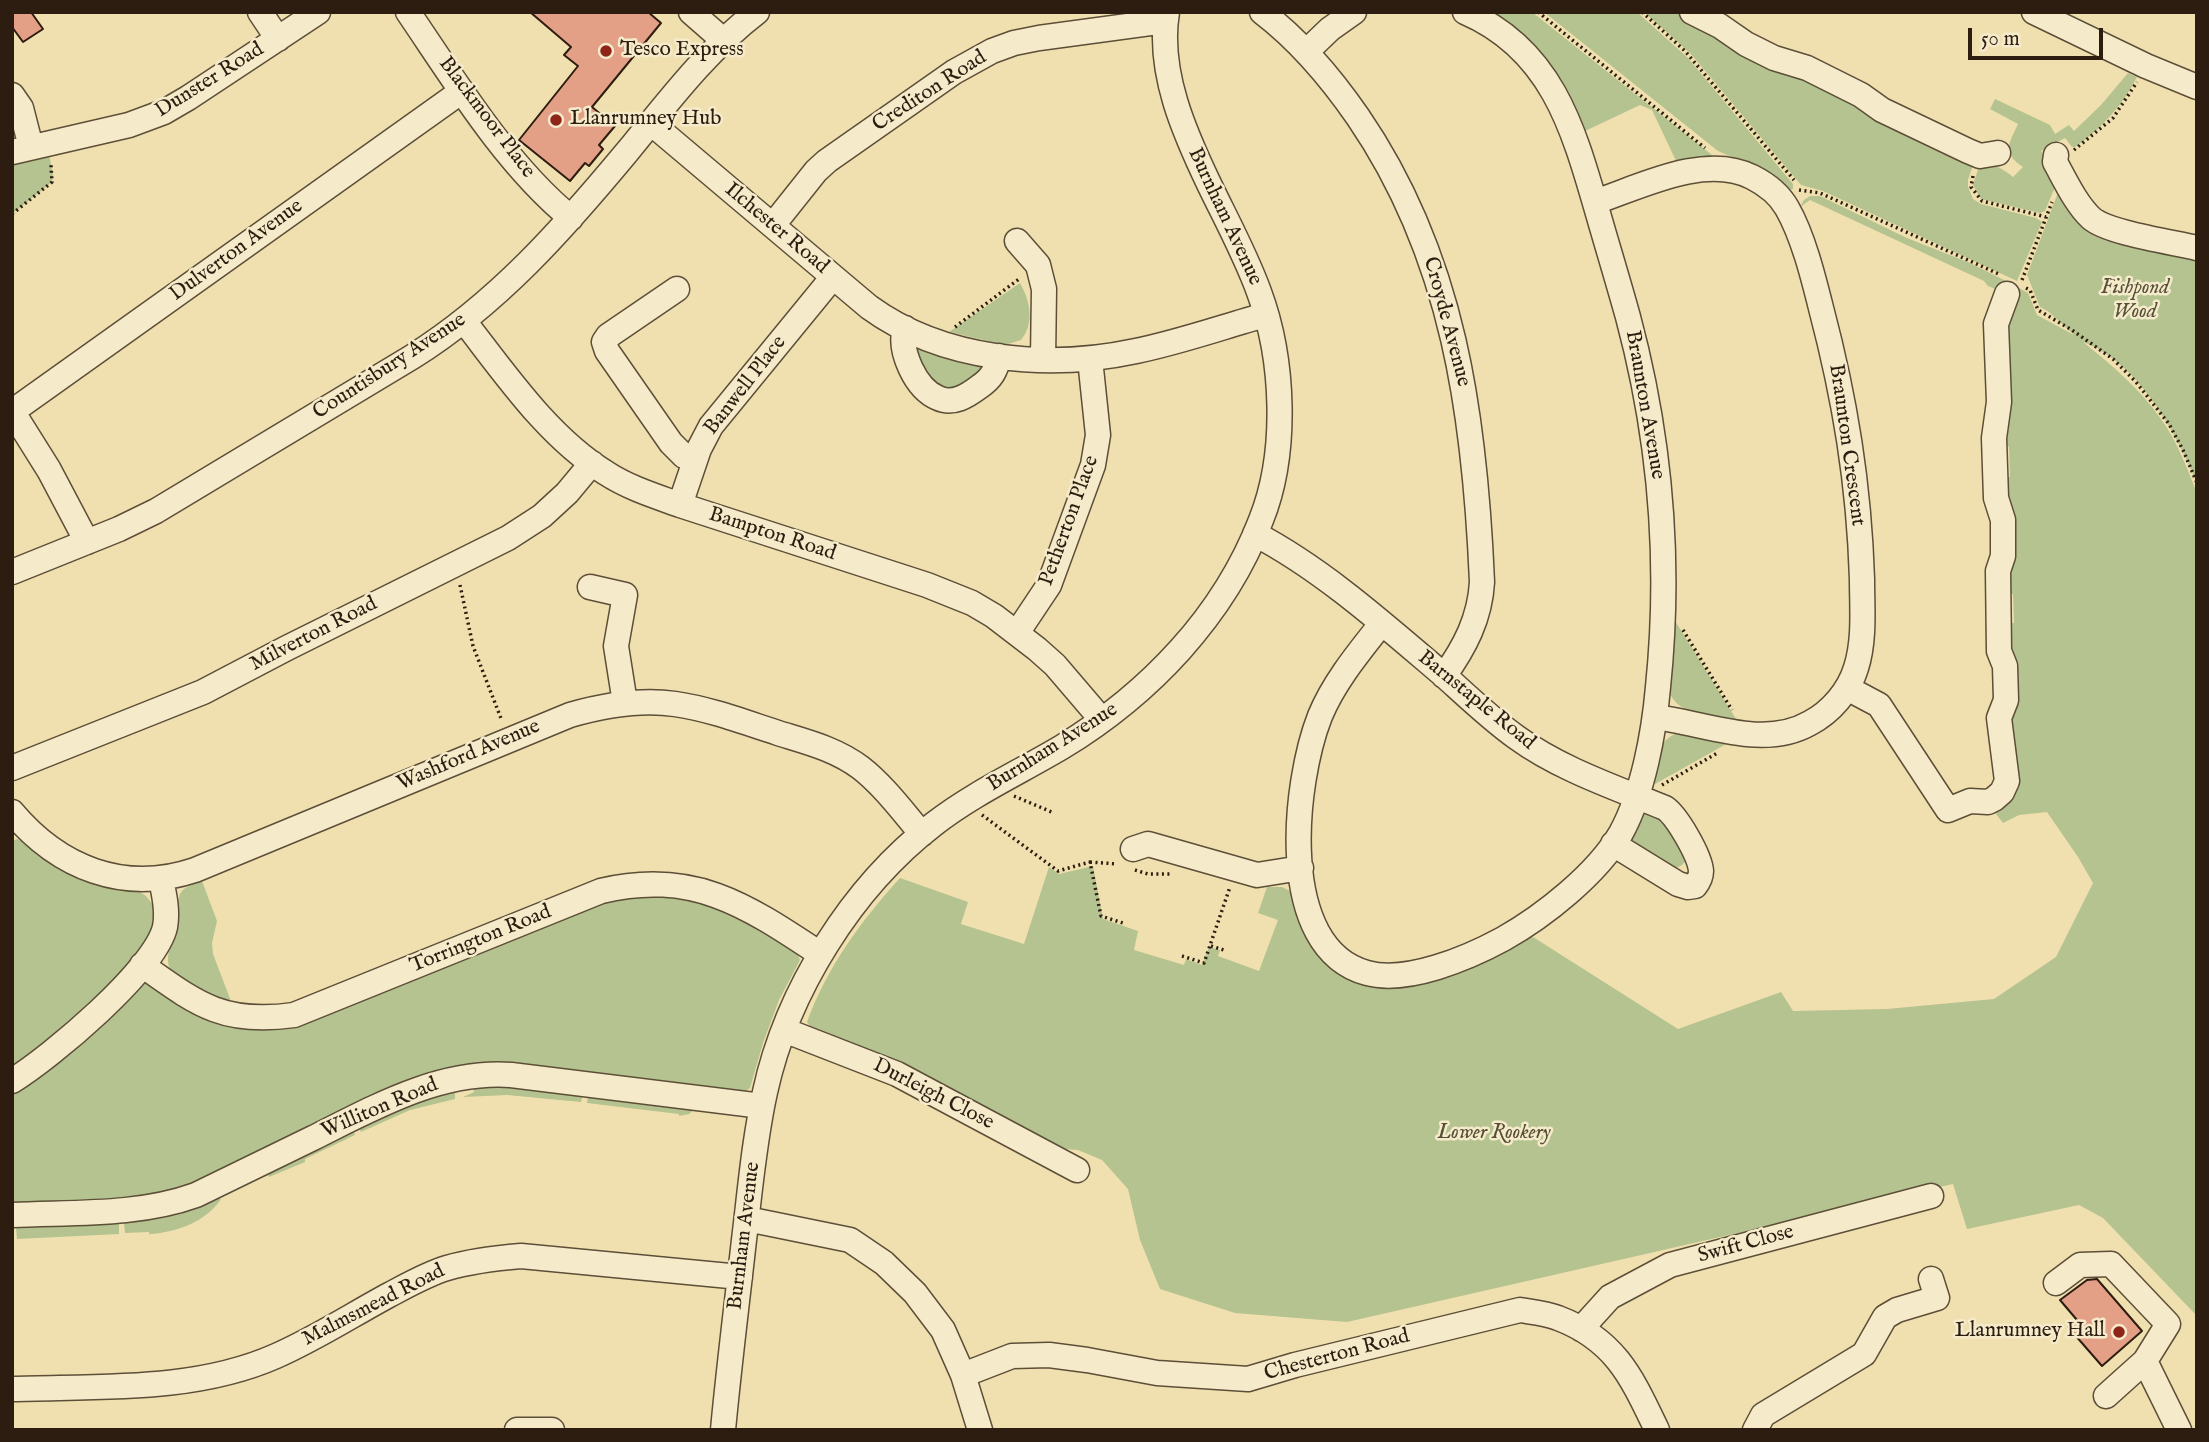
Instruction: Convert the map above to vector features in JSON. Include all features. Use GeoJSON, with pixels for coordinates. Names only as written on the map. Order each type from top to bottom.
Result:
{"type":"FeatureCollection","features":[{"type":"Feature","properties":{"kind":"street"},"geometry":{"type":"LineString","coordinates":[[260,12],[278,38]]}},
{"type":"Feature","properties":{"kind":"street","name":"Dunster Road"},"geometry":{"type":"LineString","coordinates":[[30,147],[129,125],[164,112],[318,12]]}},
{"type":"Feature","properties":{"kind":"street","name":"Blackmoor Place"},"geometry":{"type":"LineString","coordinates":[[408,12],[492,132],[535,183],[571,218]]}},
{"type":"Feature","properties":{"kind":"street","name":"Countisbury Avenue"},"geometry":{"type":"LineString","coordinates":[[12,572],[137,521],[177,499],[421,351],[464,321],[531,262],[689,76],[723,40],[757,12]]}},
{"type":"Feature","properties":{"kind":"street","name":"Croyde Avenue"},"geometry":{"type":"LineString","coordinates":[[1262,12],[1292,37],[1351,106],[1385,160],[1433,265],[1454,334],[1471,430],[1482,582],[1481,599],[1473,626],[1444,676]]}},
{"type":"Feature","properties":{"kind":"street"},"geometry":{"type":"LineString","coordinates":[[1306,52],[1330,29],[1354,12]]}},
{"type":"Feature","properties":{"kind":"street","name":"Braunton Avenue"},"geometry":{"type":"LineString","coordinates":[[1382,623],[1340,679],[1321,714],[1301,794],[1299,831],[1301,868],[1309,912],[1320,937],[1341,960],[1361,971],[1384,975],[1402,974],[1444,964],[1475,953],[1514,933],[1557,904],[1577,885],[1621,832],[1650,747],[1655,717],[1665,584],[1657,469],[1645,387],[1628,316],[1595,202],[1572,131],[1561,107],[1525,53],[1503,32],[1465,12]]}},
{"type":"Feature","properties":{"kind":"street"},"geometry":{"type":"LineString","coordinates":[[1692,12],[1774,58],[1807,68],[1861,94],[1882,110],[1989,154]]}},
{"type":"Feature","properties":{"kind":"street"},"geometry":{"type":"LineString","coordinates":[[2034,12],[2146,66],[2197,87]]}},
{"type":"Feature","properties":{"kind":"street"},"geometry":{"type":"LineString","coordinates":[[693,13],[723,40]]}},
{"type":"Feature","properties":{"kind":"street","name":"Crediton Road"},"geometry":{"type":"LineString","coordinates":[[773,225],[827,161],[972,61],[1014,43],[1166,17]]}},
{"type":"Feature","properties":{"kind":"street","name":"Burnham Avenue"},"geometry":{"type":"LineString","coordinates":[[723,1430],[762,1106],[771,1066],[784,1030],[820,954],[876,881],[922,834],[966,802],[1102,720],[1153,678],[1203,623],[1255,534],[1267,503],[1279,429],[1276,370],[1265,314],[1251,273],[1188,140],[1174,96],[1165,54],[1166,17]]}},
{"type":"Feature","properties":{"kind":"street","name":"Dulverton Avenue"},"geometry":{"type":"LineString","coordinates":[[12,411],[462,91]]}},
{"type":"Feature","properties":{"kind":"street"},"geometry":{"type":"LineString","coordinates":[[12,95],[21,108],[30,147]]}},
{"type":"Feature","properties":{"kind":"street","name":"Ilchester Road"},"geometry":{"type":"LineString","coordinates":[[651,123],[883,317],[937,341],[999,356],[1044,360],[1090,359],[1146,349],[1265,314]]}},
{"type":"Feature","properties":{"kind":"street"},"geometry":{"type":"LineString","coordinates":[[2059,165],[2086,213],[2102,226],[2197,248]]}},
{"type":"Feature","properties":{"kind":"street","name":"Braunton Crescent"},"geometry":{"type":"LineString","coordinates":[[1595,202],[1699,169],[1730,169],[1751,176],[1776,194],[1786,205],[1812,276],[1839,380],[1854,465],[1861,569],[1861,650],[1847,688],[1827,712],[1794,731],[1755,735],[1655,717]]}},
{"type":"Feature","properties":{"kind":"street"},"geometry":{"type":"LineString","coordinates":[[1017,241],[1038,265],[1044,289],[1044,360]]}},
{"type":"Feature","properties":{"kind":"street","name":"Banwell Place"},"geometry":{"type":"LineString","coordinates":[[680,505],[695,460],[711,426],[833,277]]}},
{"type":"Feature","properties":{"kind":"street"},"geometry":{"type":"LineString","coordinates":[[677,289],[608,336],[604,342],[607,351],[671,443],[684,456],[695,460]]}},
{"type":"Feature","properties":{"kind":"street"},"geometry":{"type":"LineString","coordinates":[[1847,688],[1879,705],[1948,810],[1970,801],[1988,802],[2002,792],[2007,781],[1999,718],[2006,700],[2005,666],[1999,651],[1998,570],[2003,556],[2003,520],[1996,498],[1994,438],[1999,402],[1996,324],[2014,290]]}},
{"type":"Feature","properties":{"kind":"street","name":"Bampton Road"},"geometry":{"type":"LineString","coordinates":[[464,321],[558,435],[592,463],[621,482],[680,505],[927,584],[972,603],[1017,632],[1055,665],[1102,720]]}},
{"type":"Feature","properties":{"kind":"street"},"geometry":{"type":"LineString","coordinates":[[905,328],[902,342],[906,359],[928,391],[938,398],[958,400],[968,395],[993,375],[999,356]]}},
{"type":"Feature","properties":{"kind":"street","name":"Petherton Place"},"geometry":{"type":"LineString","coordinates":[[1017,632],[1049,585],[1093,465],[1098,435],[1090,359]]}},
{"type":"Feature","properties":{"kind":"street"},"geometry":{"type":"LineString","coordinates":[[12,411],[49,470],[87,542]]}},
{"type":"Feature","properties":{"kind":"street","name":"Milverton Road"},"geometry":{"type":"LineString","coordinates":[[12,768],[204,692],[508,538],[533,523],[567,493],[592,463]]}},
{"type":"Feature","properties":{"kind":"street","name":"Barnstaple Road"},"geometry":{"type":"LineString","coordinates":[[1255,534],[1303,562],[1382,623],[1485,712],[1529,746],[1565,766],[1673,814],[1699,862],[1700,880],[1695,886],[1678,884],[1613,844]]}},
{"type":"Feature","properties":{"kind":"street"},"geometry":{"type":"LineString","coordinates":[[590,587],[625,595],[616,646],[625,703]]}},
{"type":"Feature","properties":{"kind":"street","name":"Washford Avenue"},"geometry":{"type":"LineString","coordinates":[[12,812],[28,830],[71,861],[100,873],[120,877],[161,879],[195,870],[570,715],[625,703],[675,704],[707,710],[824,747],[845,757],[870,775],[922,834]]}},
{"type":"Feature","properties":{"kind":"street"},"geometry":{"type":"LineString","coordinates":[[1133,849],[1148,844],[1257,876],[1301,868]]}},
{"type":"Feature","properties":{"kind":"street"},"geometry":{"type":"LineString","coordinates":[[12,1081],[69,1039],[142,965],[161,939],[165,926],[161,879]]}},
{"type":"Feature","properties":{"kind":"street","name":"Torrington Road"},"geometry":{"type":"LineString","coordinates":[[142,965],[187,997],[224,1014],[247,1018],[294,1015],[601,891],[629,884],[657,883],[700,890],[739,905],[820,954]]}},
{"type":"Feature","properties":{"kind":"street","name":"Durleigh Close"},"geometry":{"type":"LineString","coordinates":[[784,1030],[897,1074],[1077,1170]]}},
{"type":"Feature","properties":{"kind":"street","name":"Williton Road"},"geometry":{"type":"LineString","coordinates":[[12,1215],[135,1210],[176,1203],[374,1107],[429,1086],[469,1076],[511,1075],[762,1106]]}},
{"type":"Feature","properties":{"kind":"street","name":"Swift Close"},"geometry":{"type":"LineString","coordinates":[[1581,1329],[1610,1297],[1670,1265],[1931,1196]]}},
{"type":"Feature","properties":{"kind":"street"},"geometry":{"type":"LineString","coordinates":[[747,1219],[850,1240],[884,1263],[915,1293],[943,1330],[963,1375],[980,1430]]}},
{"type":"Feature","properties":{"kind":"street","name":"Malmsmead Road"},"geometry":{"type":"LineString","coordinates":[[12,1390],[193,1380],[220,1374],[276,1356],[417,1280],[445,1269],[495,1258],[521,1256],[740,1277]]}},
{"type":"Feature","properties":{"kind":"street"},"geometry":{"type":"LineString","coordinates":[[2056,1283],[2080,1265],[2111,1264],[2168,1324],[2145,1362],[2106,1396]]}},
{"type":"Feature","properties":{"kind":"street"},"geometry":{"type":"LineString","coordinates":[[1755,1430],[1763,1415],[1864,1354],[1885,1317],[1897,1310],[1937,1298],[1931,1279]]}},
{"type":"Feature","properties":{"kind":"street","name":"Chesterton Road"},"geometry":{"type":"LineString","coordinates":[[963,1375],[1012,1356],[1049,1355],[1157,1373],[1248,1379],[1322,1358],[1520,1310],[1557,1317],[1607,1347],[1628,1371],[1657,1430]]}},
{"type":"Feature","properties":{"kind":"street"},"geometry":{"type":"LineString","coordinates":[[2145,1362],[2179,1430]]}},
{"type":"Feature","properties":{"kind":"street"},"geometry":{"type":"LineString","coordinates":[[517,1430],[552,1430]]}},
{"type":"Feature","properties":{"kind":"path"},"geometry":{"type":"LineString","coordinates":[[1538,12],[1730,169]]}},
{"type":"Feature","properties":{"kind":"path"},"geometry":{"type":"LineString","coordinates":[[1642,12],[1685,51],[1802,189]]}},
{"type":"Feature","properties":{"kind":"path"},"geometry":{"type":"LineString","coordinates":[[2014,290],[2046,217],[2059,165],[2113,118],[2146,66]]}},
{"type":"Feature","properties":{"kind":"path"},"geometry":{"type":"LineString","coordinates":[[12,214],[52,181],[53,175],[30,147]]}},
{"type":"Feature","properties":{"kind":"path"},"geometry":{"type":"LineString","coordinates":[[1989,154],[1971,183],[1978,198],[2046,217]]}},
{"type":"Feature","properties":{"kind":"path"},"geometry":{"type":"LineString","coordinates":[[937,341],[1038,265]]}},
{"type":"Feature","properties":{"kind":"path"},"geometry":{"type":"LineString","coordinates":[[456,565],[473,646],[509,739]]}},
{"type":"Feature","properties":{"kind":"path"},"geometry":{"type":"LineString","coordinates":[[992,787],[1054,813]]}},
{"type":"Feature","properties":{"kind":"path"},"geometry":{"type":"LineString","coordinates":[[966,802],[1058,871],[1090,862],[1101,916],[1126,924]]}},
{"type":"Feature","properties":{"kind":"path"},"geometry":{"type":"LineString","coordinates":[[1182,956],[1204,963],[1236,871]]}},
{"type":"Feature","properties":{"kind":"path"},"geometry":{"type":"LineString","coordinates":[[1210,946],[1224,950]]}},
{"type":"Feature","properties":{"kind":"green space"},"geometry":{"type":"Polygon","coordinates":[[[1498,12],[1532,12],[1712,155],[1710,158],[1677,163],[1652,110],[1640,105],[1583,132],[1548,66],[1525,38],[1496,15],[1498,12]]]}},
{"type":"Feature","properties":{"kind":"green space"},"geometry":{"type":"Polygon","coordinates":[[[1544,12],[1637,12],[1688,58],[1793,184],[1793,189],[1789,190],[1767,172],[1718,151],[1544,12]]]}},
{"type":"Feature","properties":{"kind":"green space"},"geometry":{"type":"Polygon","coordinates":[[[1644,12],[1677,12],[1681,20],[1974,162],[1968,180],[1973,199],[1981,204],[2036,218],[2042,222],[2017,281],[1823,191],[1801,185],[1691,54],[1644,12]]]}},
{"type":"Feature","properties":{"kind":"green space"},"geometry":{"type":"Polygon","coordinates":[[[2128,73],[2137,77],[2131,88],[2118,107],[2094,132],[2075,147],[2065,138],[2041,151],[2058,180],[2045,211],[2040,213],[1981,199],[1973,185],[1980,163],[1998,167],[2013,177],[2023,167],[2009,152],[2010,142],[2018,124],[1990,109],[1995,99],[2050,125],[2055,134],[2069,125],[2074,131],[2128,73]]]}},
{"type":"Feature","properties":{"kind":"green space"},"geometry":{"type":"Polygon","coordinates":[[[47,143],[52,182],[12,214],[12,152],[47,143]]]}},
{"type":"Feature","properties":{"kind":"green space"},"geometry":{"type":"Polygon","coordinates":[[[2060,187],[2084,218],[2197,254],[2197,483],[2166,421],[2138,382],[2103,352],[2083,342],[2125,378],[2153,408],[2177,445],[2197,493],[2197,1316],[2103,1218],[2079,1205],[1967,1229],[1953,1184],[1347,1322],[1235,1313],[1160,1289],[1140,1240],[1128,1189],[1102,1160],[1078,1150],[1066,1149],[931,1082],[812,1030],[807,1022],[824,982],[859,928],[900,878],[968,902],[961,924],[1024,944],[1049,867],[1059,874],[1093,866],[1103,919],[1138,931],[1134,950],[1184,965],[1186,959],[1202,965],[1209,947],[1220,950],[1218,956],[1259,971],[1278,920],[1258,913],[1267,887],[1282,887],[1292,892],[1349,973],[1533,937],[1678,1029],[1781,992],[1793,1011],[1887,1009],[1994,999],[2056,957],[2093,883],[2047,812],[2019,815],[2003,823],[1993,810],[2006,723],[2012,707],[2012,643],[2005,638],[2011,623],[2014,623],[2013,594],[2010,594],[2007,477],[2010,477],[2009,447],[2001,441],[2003,325],[2014,289],[2017,287],[2028,293],[2037,315],[2074,335],[2040,307],[2027,275],[2060,187]]]}},
{"type":"Feature","properties":{"kind":"green space"},"geometry":{"type":"Polygon","coordinates":[[[1810,196],[1820,196],[1907,238],[1970,263],[2008,282],[2005,293],[1810,200],[1800,207],[1810,196]]]}},
{"type":"Feature","properties":{"kind":"green space"},"geometry":{"type":"Polygon","coordinates":[[[1020,283],[1030,312],[1028,326],[1021,340],[1005,345],[949,332],[1020,283]]]}},
{"type":"Feature","properties":{"kind":"green space"},"geometry":{"type":"Polygon","coordinates":[[[909,344],[983,366],[982,373],[956,389],[931,386],[909,344]]]}},
{"type":"Feature","properties":{"kind":"green space"},"geometry":{"type":"Polygon","coordinates":[[[1674,619],[1736,719],[1705,715],[1686,709],[1672,697],[1668,687],[1674,619]]]}},
{"type":"Feature","properties":{"kind":"green space"},"geometry":{"type":"Polygon","coordinates":[[[1677,733],[1728,743],[1655,784],[1652,779],[1658,752],[1665,741],[1677,733]]]}},
{"type":"Feature","properties":{"kind":"green space"},"geometry":{"type":"Polygon","coordinates":[[[1653,811],[1661,813],[1687,859],[1675,869],[1631,841],[1641,814],[1653,811]]]}},
{"type":"Feature","properties":{"kind":"green space"},"geometry":{"type":"Polygon","coordinates":[[[17,839],[135,889],[153,905],[153,917],[151,932],[143,946],[114,979],[53,1039],[12,1067],[12,841],[17,839]]]}},
{"type":"Feature","properties":{"kind":"green space"},"geometry":{"type":"Polygon","coordinates":[[[202,881],[217,921],[212,943],[213,954],[232,1004],[224,1003],[186,984],[174,974],[168,963],[177,927],[180,894],[187,887],[202,881]]]}},
{"type":"Feature","properties":{"kind":"green space"},"geometry":{"type":"Polygon","coordinates":[[[617,894],[711,899],[795,948],[800,960],[779,1000],[750,1088],[743,1093],[501,1067],[177,1196],[12,1208],[12,1089],[136,985],[150,983],[243,1025],[617,894]]]}},
{"type":"Feature","properties":{"kind":"green space"},"geometry":{"type":"Polygon","coordinates":[[[503,1085],[583,1094],[581,1102],[507,1095],[463,1097],[474,1092],[473,1086],[503,1085]]]}},
{"type":"Feature","properties":{"kind":"green space"},"geometry":{"type":"Polygon","coordinates":[[[452,1091],[455,1093],[455,1099],[410,1110],[361,1132],[359,1127],[409,1104],[452,1091]]]}},
{"type":"Feature","properties":{"kind":"green space"},"geometry":{"type":"Polygon","coordinates":[[[588,1095],[695,1109],[689,1114],[679,1116],[587,1103],[588,1095]]]}},
{"type":"Feature","properties":{"kind":"green space"},"geometry":{"type":"Polygon","coordinates":[[[353,1130],[355,1135],[305,1159],[305,1162],[269,1177],[267,1173],[353,1130]]]}},
{"type":"Feature","properties":{"kind":"green space"},"geometry":{"type":"Polygon","coordinates":[[[221,1199],[207,1214],[179,1229],[149,1234],[125,1233],[124,1223],[170,1216],[221,1199]]]}},
{"type":"Feature","properties":{"kind":"green space"},"geometry":{"type":"Polygon","coordinates":[[[119,1223],[119,1234],[17,1239],[16,1227],[119,1223]]]}},
{"type":"Feature","properties":{"kind":"building"},"geometry":{"type":"Polygon","coordinates":[[[12,12],[31,12],[43,29],[23,42],[12,27],[12,12]]]}},
{"type":"Feature","properties":{"kind":"building"},"geometry":{"type":"Polygon","coordinates":[[[530,12],[648,12],[661,23],[592,107],[615,126],[599,145],[603,149],[589,166],[585,163],[570,181],[519,140],[578,66],[564,55],[571,47],[530,12]]]}},
{"type":"Feature","properties":{"kind":"building"},"geometry":{"type":"Polygon","coordinates":[[[2097,1279],[2142,1331],[2102,1366],[2068,1327],[2077,1320],[2060,1300],[2087,1280],[2097,1279]]]}},
{"type":"Feature","properties":{"kind":"place","name":"Tesco Express"},"geometry":{"type":"Point","coordinates":[606,51]}},
{"type":"Feature","properties":{"kind":"place","name":"Llanrumney Hub"},"geometry":{"type":"Point","coordinates":[556,120]}},
{"type":"Feature","properties":{"kind":"place","name":"Llanrumney Hall"},"geometry":{"type":"Point","coordinates":[2119,1332]}},
{"type":"Feature","properties":{"kind":"park label","name":"Fishpond Wood"},"geometry":{"type":"Point","coordinates":[2135,301]}},
{"type":"Feature","properties":{"kind":"park label","name":"Lower Rookery"},"geometry":{"type":"Point","coordinates":[1494,1134]}}]}
